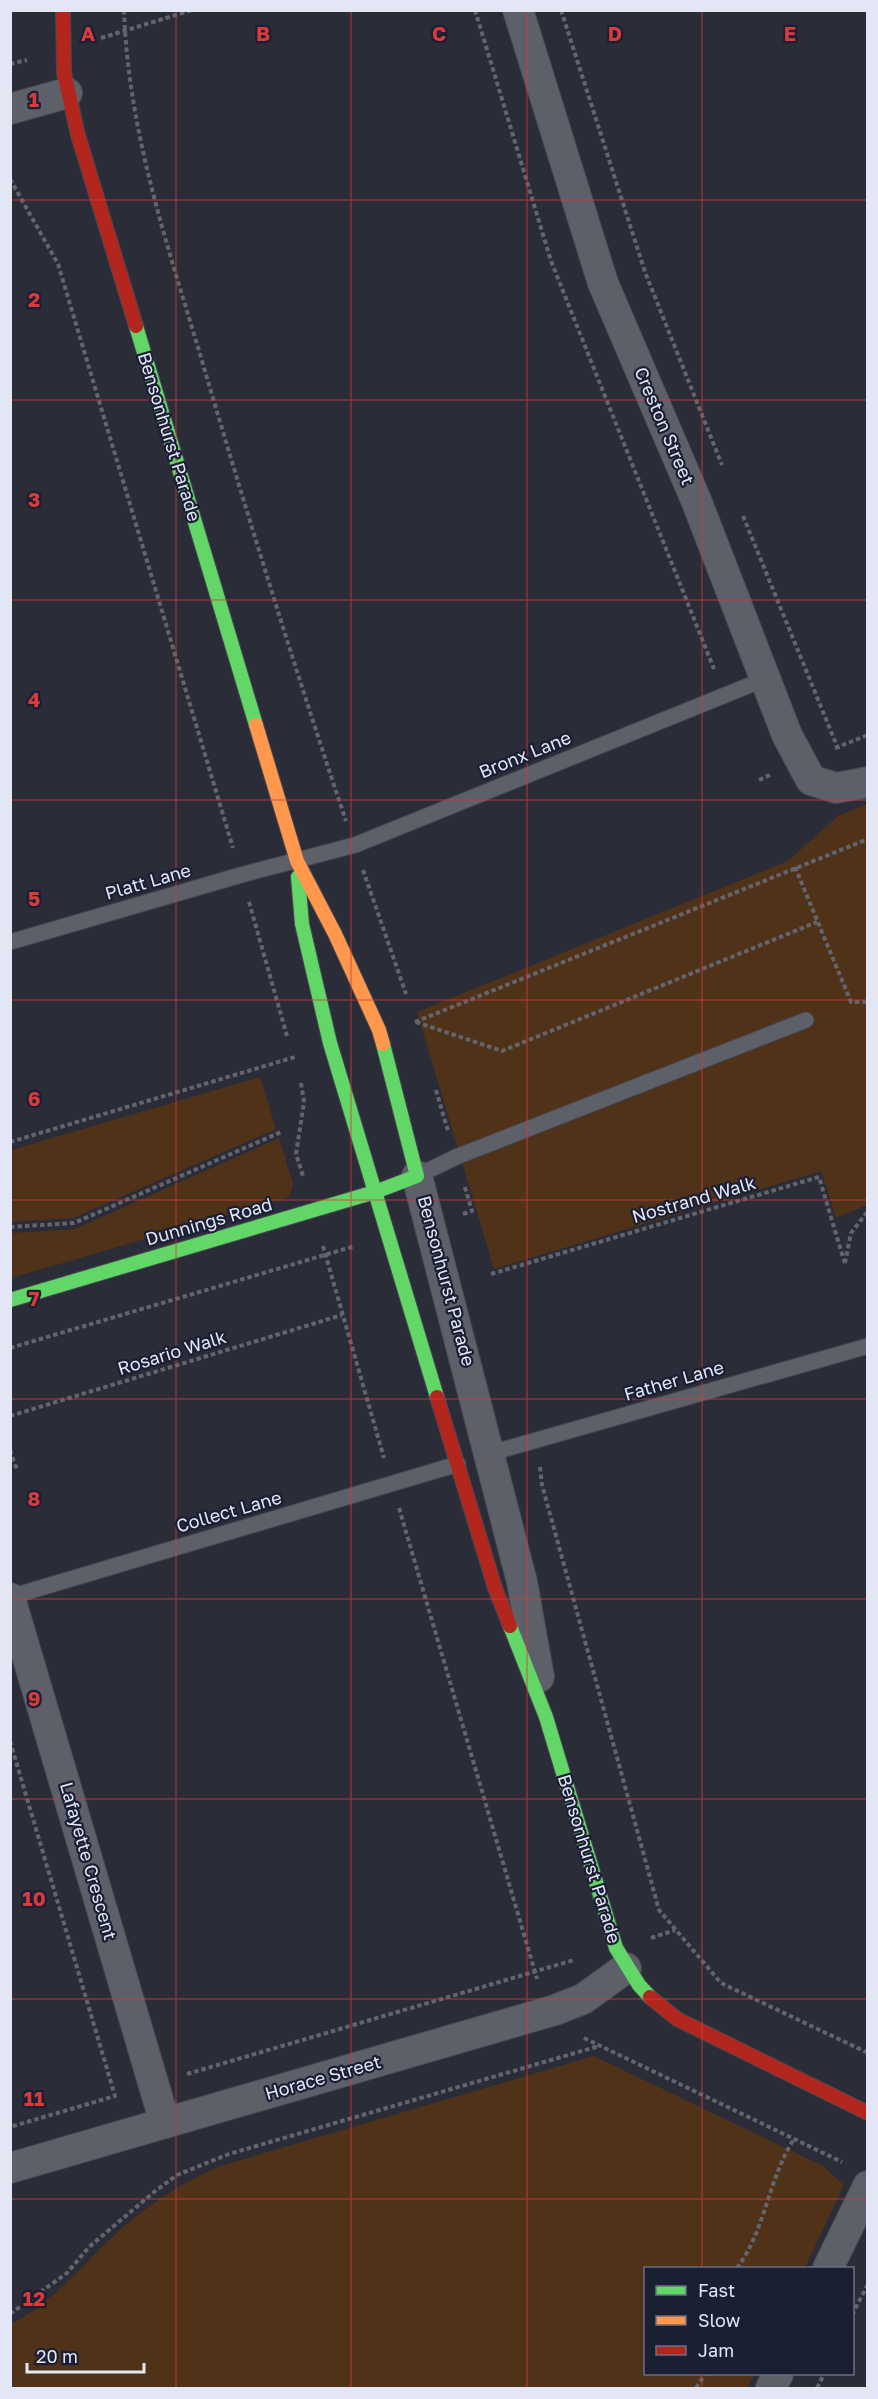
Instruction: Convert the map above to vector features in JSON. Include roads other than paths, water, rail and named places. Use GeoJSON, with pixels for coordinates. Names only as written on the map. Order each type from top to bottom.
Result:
{"type":"FeatureCollection","features":[{"type":"Feature","properties":{"kind":"street","name":"Bensonhurst Parade"},"geometry":{"type":"LineString","coordinates":[[63,10],[62,51],[67,93],[297,861],[379,1030],[491,1453],[522,1582],[546,1717]]}},
{"type":"Feature","properties":{"kind":"street","name":"Creston Street"},"geometry":{"type":"LineString","coordinates":[[518,10],[603,283],[696,500],[787,735],[803,770],[811,780],[836,788],[861,783]]}},
{"type":"Feature","properties":{"kind":"street"},"geometry":{"type":"LineString","coordinates":[[10,109],[67,93]]}},
{"type":"Feature","properties":{"kind":"street","name":"Bensonhurst Parade"},"geometry":{"type":"LineString","coordinates":[[297,861],[302,924],[330,1043],[495,1588],[546,1717],[599,1899],[621,1958],[656,2003],[677,2019],[867,2113]]}},
{"type":"Feature","properties":{"kind":"street","name":"Dunnings Road"},"geometry":{"type":"LineString","coordinates":[[10,1300],[375,1192],[417,1176]]}},
{"type":"Feature","properties":{"kind":"street","name":"Lafayette Crescent"},"geometry":{"type":"LineString","coordinates":[[10,1598],[165,2123]]}},
{"type":"Feature","properties":{"kind":"street","name":"Horace Street"},"geometry":{"type":"LineString","coordinates":[[10,2169],[555,2010],[583,1999],[621,1958]]}},
{"type":"Feature","properties":{"kind":"street"},"geometry":{"type":"LineString","coordinates":[[828,2267],[867,2186]]}},
{"type":"Feature","properties":{"kind":"lane","name":"Bronx Lane"},"geometry":{"type":"LineString","coordinates":[[297,861],[355,845],[765,679]]}},
{"type":"Feature","properties":{"kind":"lane","name":"Platt Lane"},"geometry":{"type":"LineString","coordinates":[[10,942],[297,861]]}},
{"type":"Feature","properties":{"kind":"lane"},"geometry":{"type":"LineString","coordinates":[[417,1176],[456,1157],[806,1020]]}},
{"type":"Feature","properties":{"kind":"lane","name":"Father Lane"},"geometry":{"type":"LineString","coordinates":[[491,1453],[867,1346]]}},
{"type":"Feature","properties":{"kind":"lane","name":"Collect Lane"},"geometry":{"type":"LineString","coordinates":[[10,1598],[458,1464]]}}]}
